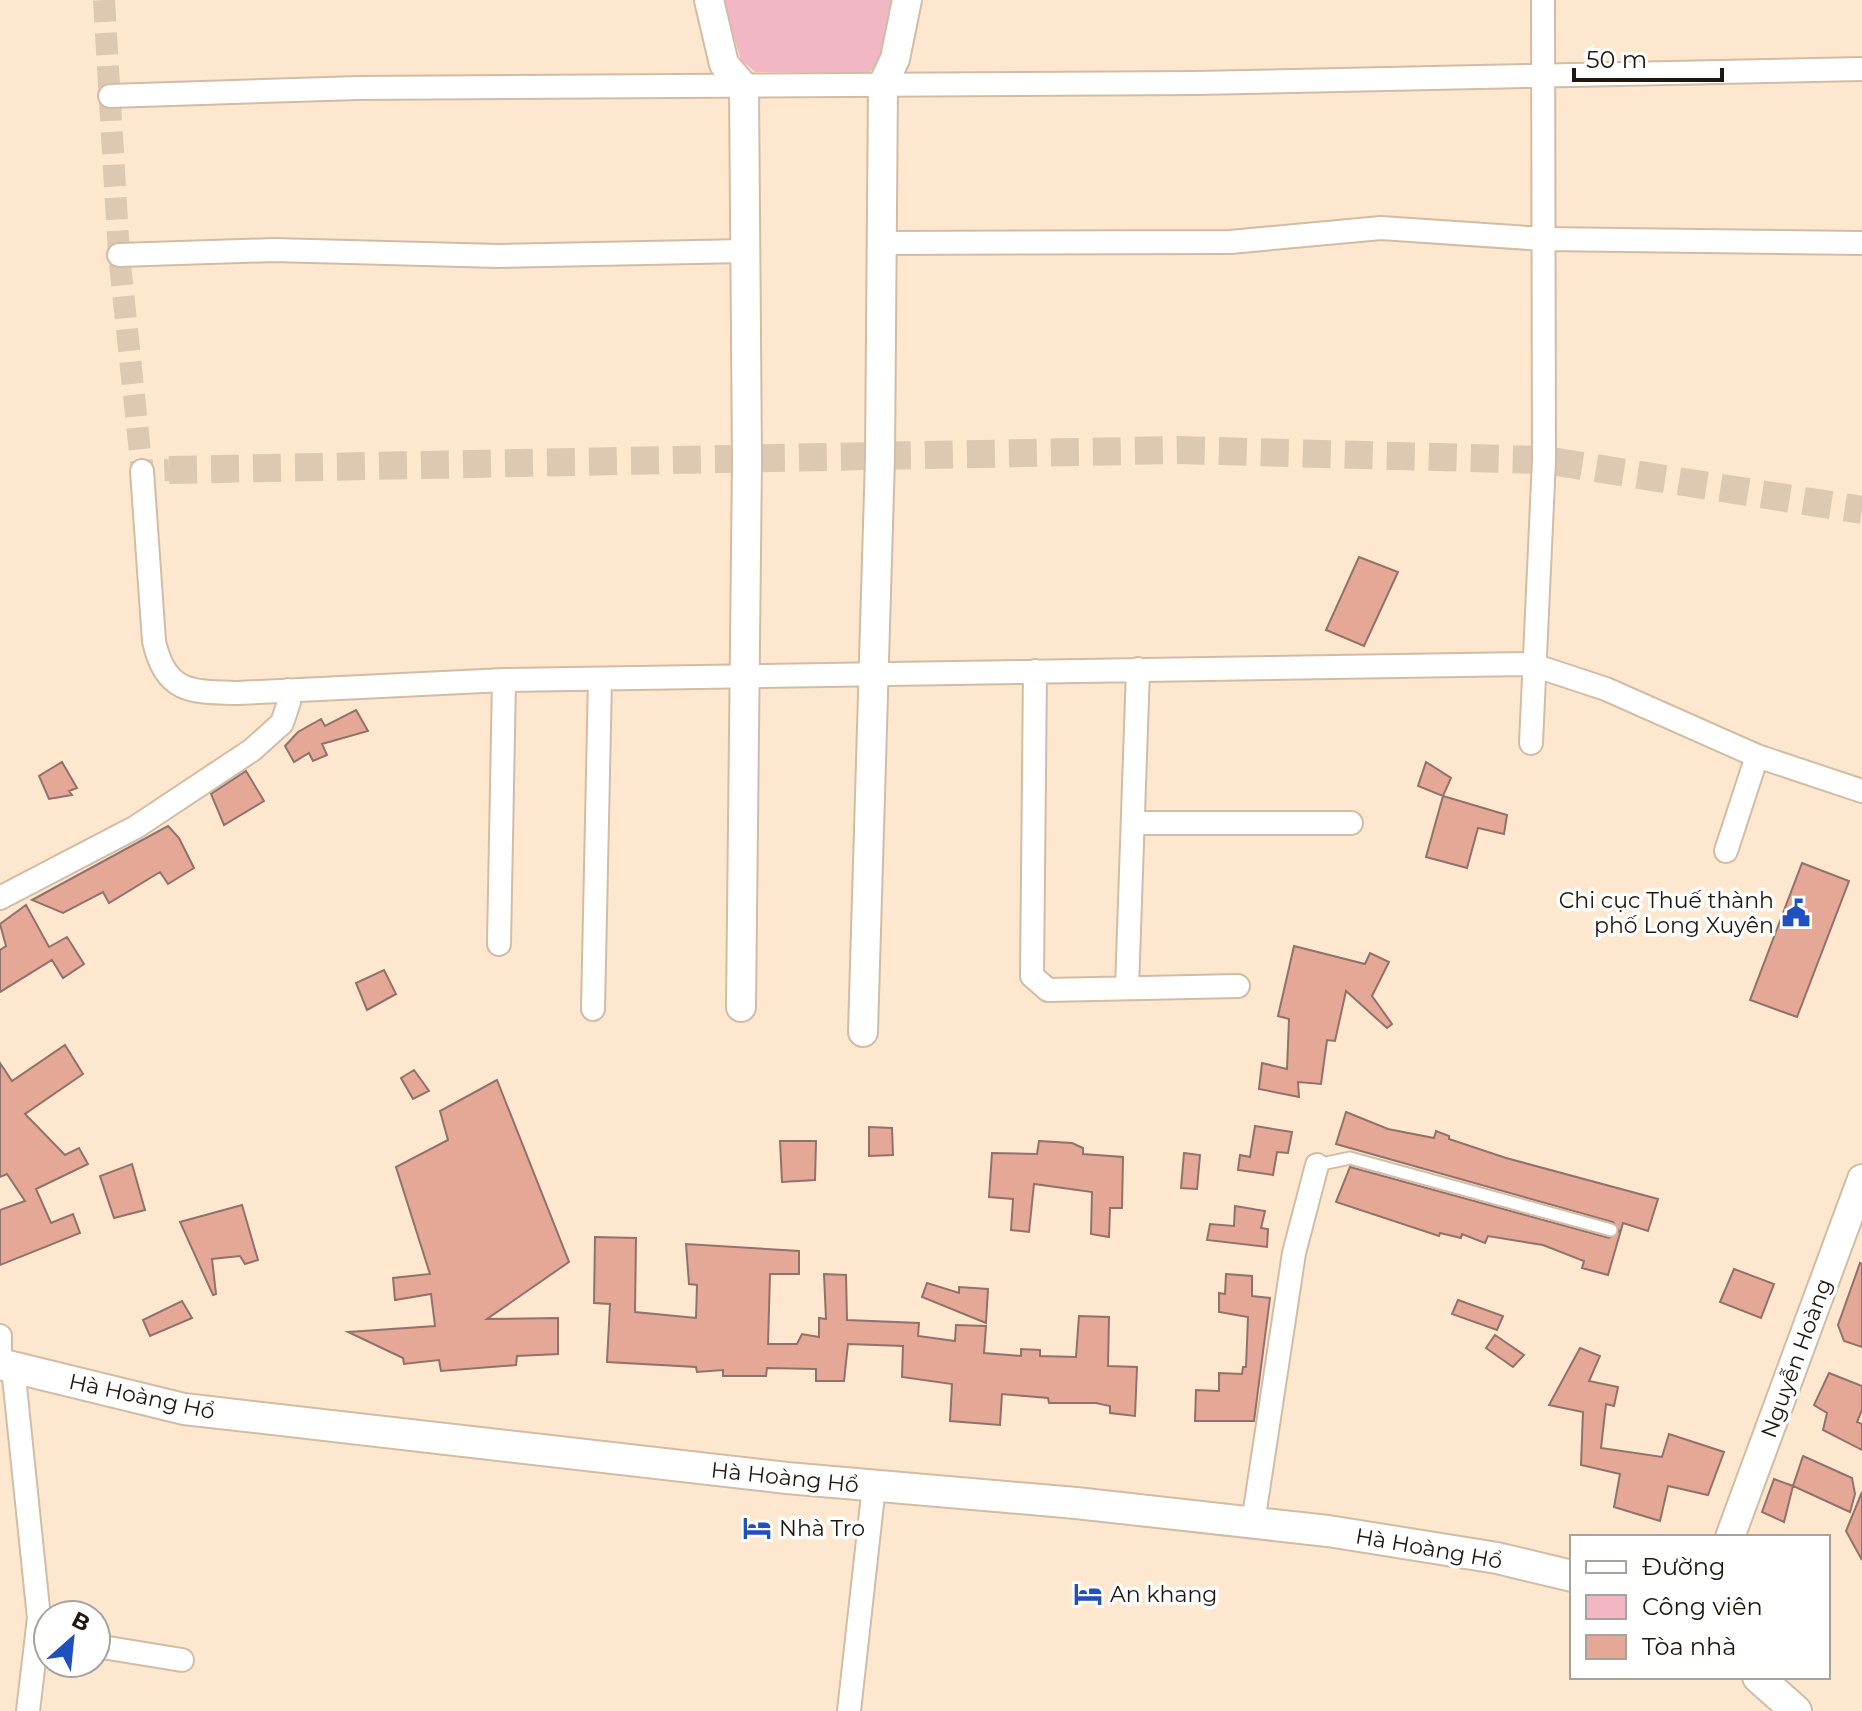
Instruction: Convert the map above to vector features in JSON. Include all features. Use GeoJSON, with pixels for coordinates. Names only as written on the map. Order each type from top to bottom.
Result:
{"type":"FeatureCollection","features":[{"type":"Feature","properties":{"kind":"main road","name":"Hà Hoàng Hổ"},"geometry":{"type":"LineString","coordinates":[[4,1365],[184,1409],[874,1486],[1255,1509],[1570,1576]]}},
{"type":"Feature","properties":{"kind":"main road"},"geometry":{"type":"LineString","coordinates":[[1760,1679],[1796,1711]]}},
{"type":"Feature","properties":{"kind":"street"},"geometry":{"type":"LineString","coordinates":[[709,0],[724,64],[744,87],[741,1007]]}},
{"type":"Feature","properties":{"kind":"street"},"geometry":{"type":"LineString","coordinates":[[863,1032],[883,243],[883,84],[895,59],[907,0]]}},
{"type":"Feature","properties":{"kind":"street"},"geometry":{"type":"LineString","coordinates":[[1531,743],[1544,460],[1543,0]]}},
{"type":"Feature","properties":{"kind":"street"},"geometry":{"type":"LineString","coordinates":[[110,96],[358,88],[1196,83],[1862,69]]}},
{"type":"Feature","properties":{"kind":"street"},"geometry":{"type":"LineString","coordinates":[[883,243],[1230,242],[1381,228],[1543,239],[1862,243]]}},
{"type":"Feature","properties":{"kind":"street"},"geometry":{"type":"LineString","coordinates":[[119,255],[274,250],[499,256],[745,251]]}},
{"type":"Feature","properties":{"kind":"street"},"geometry":{"type":"LineString","coordinates":[[142,471],[154,641],[166,674],[177,685],[197,692],[504,680],[744,675],[1534,665],[1606,689],[1757,756],[1862,791]]}},
{"type":"Feature","properties":{"kind":"street"},"geometry":{"type":"LineString","coordinates":[[1127,988],[1138,669]]}},
{"type":"Feature","properties":{"kind":"street"},"geometry":{"type":"LineString","coordinates":[[1035,671],[1032,976],[1048,990],[1238,986]]}},
{"type":"Feature","properties":{"kind":"street"},"geometry":{"type":"LineString","coordinates":[[593,1009],[600,679]]}},
{"type":"Feature","properties":{"kind":"street"},"geometry":{"type":"LineString","coordinates":[[499,944],[504,680]]}},
{"type":"Feature","properties":{"kind":"street"},"geometry":{"type":"LineString","coordinates":[[0,898],[136,827],[252,750],[282,723],[289,702],[288,690]]}},
{"type":"Feature","properties":{"kind":"street"},"geometry":{"type":"LineString","coordinates":[[1726,851],[1757,756]]}},
{"type":"Feature","properties":{"kind":"street"},"geometry":{"type":"LineString","coordinates":[[1133,823],[1351,823]]}},
{"type":"Feature","properties":{"kind":"street"},"geometry":{"type":"LineString","coordinates":[[1255,1509],[1294,1253],[1317,1165]]}},
{"type":"Feature","properties":{"kind":"street","name":"Nguyễn Hoàng"},"geometry":{"type":"LineString","coordinates":[[1731,1535],[1862,1179]]}},
{"type":"Feature","properties":{"kind":"street"},"geometry":{"type":"LineString","coordinates":[[0,1338],[40,1599]]}},
{"type":"Feature","properties":{"kind":"street"},"geometry":{"type":"LineString","coordinates":[[849,1711],[874,1486]]}},
{"type":"Feature","properties":{"kind":"street"},"geometry":{"type":"LineString","coordinates":[[112,1649],[182,1660]]}},
{"type":"Feature","properties":{"kind":"street"},"geometry":{"type":"LineString","coordinates":[[28,1711],[34,1679]]}},
{"type":"Feature","properties":{"kind":"lane"},"geometry":{"type":"LineString","coordinates":[[1317,1165],[1350,1158],[1611,1230]]}},
{"type":"Feature","properties":{"kind":"green space"},"geometry":{"type":"Polygon","coordinates":[[[722,0],[901,0],[881,63],[868,73],[755,72],[741,60],[722,0]]]}},
{"type":"Feature","properties":{"kind":"building"},"geometry":{"type":"Polygon","coordinates":[[[1359,557],[1398,572],[1364,646],[1326,630],[1359,557]]]}},
{"type":"Feature","properties":{"kind":"building"},"geometry":{"type":"Polygon","coordinates":[[[356,710],[368,731],[322,744],[327,755],[313,761],[309,753],[294,762],[285,746],[298,732],[321,719],[325,726],[356,710]]]}},
{"type":"Feature","properties":{"kind":"building"},"geometry":{"type":"Polygon","coordinates":[[[62,762],[77,788],[69,791],[72,795],[49,799],[39,776],[62,762]]]}},
{"type":"Feature","properties":{"kind":"building"},"geometry":{"type":"Polygon","coordinates":[[[1426,762],[1451,778],[1443,796],[1418,786],[1426,762]]]}},
{"type":"Feature","properties":{"kind":"building"},"geometry":{"type":"Polygon","coordinates":[[[246,771],[264,801],[224,825],[211,794],[246,771]]]}},
{"type":"Feature","properties":{"kind":"building"},"geometry":{"type":"Polygon","coordinates":[[[1443,796],[1507,815],[1504,834],[1478,828],[1467,868],[1426,857],[1443,796]]]}},
{"type":"Feature","properties":{"kind":"building"},"geometry":{"type":"Polygon","coordinates":[[[168,826],[179,838],[194,868],[168,884],[160,872],[109,903],[103,892],[63,913],[32,900],[168,826]]]}},
{"type":"Feature","properties":{"kind":"building"},"geometry":{"type":"Polygon","coordinates":[[[1802,863],[1849,881],[1797,1017],[1750,1000],[1802,863]]]}},
{"type":"Feature","properties":{"kind":"building"},"geometry":{"type":"Polygon","coordinates":[[[26,905],[49,947],[67,937],[84,964],[63,978],[52,960],[0,992],[0,950],[6,946],[0,924],[26,905]]]}},
{"type":"Feature","properties":{"kind":"building"},"geometry":{"type":"Polygon","coordinates":[[[1294,946],[1365,964],[1370,953],[1389,962],[1372,996],[1392,1024],[1387,1028],[1346,991],[1335,1041],[1327,1040],[1321,1084],[1298,1082],[1299,1097],[1259,1089],[1262,1063],[1287,1069],[1289,1019],[1278,1016],[1294,946]]]}},
{"type":"Feature","properties":{"kind":"building"},"geometry":{"type":"Polygon","coordinates":[[[384,970],[396,994],[367,1010],[356,983],[384,970]]]}},
{"type":"Feature","properties":{"kind":"building"},"geometry":{"type":"Polygon","coordinates":[[[65,1045],[83,1074],[25,1114],[65,1155],[79,1148],[88,1164],[36,1189],[51,1223],[73,1214],[80,1233],[0,1265],[0,1210],[25,1201],[7,1174],[0,1177],[0,1063],[12,1081],[65,1045]]]}},
{"type":"Feature","properties":{"kind":"building"},"geometry":{"type":"Polygon","coordinates":[[[414,1070],[429,1091],[413,1099],[401,1078],[414,1070]]]}},
{"type":"Feature","properties":{"kind":"building"},"geometry":{"type":"Polygon","coordinates":[[[497,1080],[569,1262],[487,1319],[558,1318],[558,1354],[517,1356],[516,1365],[441,1371],[439,1360],[404,1364],[403,1358],[348,1332],[435,1326],[431,1294],[395,1300],[393,1278],[430,1274],[396,1167],[448,1140],[440,1111],[497,1080]]]}},
{"type":"Feature","properties":{"kind":"building"},"geometry":{"type":"Polygon","coordinates":[[[1346,1112],[1388,1129],[1434,1138],[1436,1131],[1449,1136],[1449,1139],[1506,1158],[1658,1199],[1648,1231],[1623,1223],[1608,1275],[1582,1268],[1584,1261],[1543,1245],[1488,1236],[1485,1243],[1462,1234],[1461,1238],[1440,1233],[1439,1236],[1336,1202],[1350,1167],[1609,1238],[1619,1231],[1613,1222],[1336,1144],[1346,1112]]]}},
{"type":"Feature","properties":{"kind":"building"},"geometry":{"type":"Polygon","coordinates":[[[1255,1126],[1292,1132],[1288,1153],[1277,1152],[1273,1175],[1238,1170],[1240,1155],[1250,1157],[1255,1126]]]}},
{"type":"Feature","properties":{"kind":"building"},"geometry":{"type":"Polygon","coordinates":[[[869,1127],[892,1128],[893,1155],[869,1156],[869,1127]]]}},
{"type":"Feature","properties":{"kind":"building"},"geometry":{"type":"Polygon","coordinates":[[[780,1141],[816,1141],[815,1180],[782,1182],[780,1141]]]}},
{"type":"Feature","properties":{"kind":"building"},"geometry":{"type":"Polygon","coordinates":[[[1039,1141],[1072,1143],[1083,1148],[1083,1154],[1123,1157],[1122,1208],[1110,1208],[1109,1237],[1091,1234],[1092,1192],[1034,1184],[1029,1232],[1011,1230],[1013,1199],[989,1197],[992,1153],[1037,1154],[1039,1141]]]}},
{"type":"Feature","properties":{"kind":"building"},"geometry":{"type":"Polygon","coordinates":[[[1184,1153],[1200,1155],[1197,1189],[1181,1188],[1184,1153]]]}},
{"type":"Feature","properties":{"kind":"building"},"geometry":{"type":"Polygon","coordinates":[[[132,1164],[145,1210],[114,1218],[100,1176],[132,1164]]]}},
{"type":"Feature","properties":{"kind":"building"},"geometry":{"type":"Polygon","coordinates":[[[242,1205],[258,1260],[245,1264],[240,1256],[212,1259],[216,1294],[213,1295],[180,1222],[242,1205]]]}},
{"type":"Feature","properties":{"kind":"building"},"geometry":{"type":"Polygon","coordinates":[[[1235,1206],[1265,1211],[1261,1228],[1268,1229],[1267,1247],[1207,1240],[1210,1224],[1234,1226],[1235,1206]]]}},
{"type":"Feature","properties":{"kind":"building"},"geometry":{"type":"Polygon","coordinates":[[[595,1237],[636,1238],[635,1312],[696,1318],[697,1285],[689,1284],[686,1244],[799,1251],[799,1274],[770,1274],[768,1344],[797,1344],[802,1334],[819,1337],[819,1318],[826,1319],[824,1274],[846,1275],[847,1320],[919,1323],[918,1336],[955,1341],[956,1325],[986,1326],[984,1353],[1021,1356],[1021,1349],[1040,1350],[1040,1356],[1076,1357],[1079,1316],[1109,1317],[1108,1366],[1137,1367],[1135,1416],[1110,1413],[1110,1406],[1096,1403],[1049,1403],[1048,1398],[1002,1394],[1000,1425],[950,1421],[952,1384],[902,1377],[903,1346],[848,1344],[844,1381],[816,1381],[816,1369],[767,1368],[766,1376],[723,1376],[723,1370],[697,1372],[696,1367],[607,1362],[610,1304],[594,1303],[595,1237]]]}},
{"type":"Feature","properties":{"kind":"building"},"geometry":{"type":"Polygon","coordinates":[[[1860,1263],[1862,1347],[1844,1341],[1838,1325],[1860,1263]]]}},
{"type":"Feature","properties":{"kind":"building"},"geometry":{"type":"Polygon","coordinates":[[[1734,1269],[1774,1284],[1761,1318],[1720,1302],[1734,1269]]]}},
{"type":"Feature","properties":{"kind":"building"},"geometry":{"type":"Polygon","coordinates":[[[1226,1274],[1252,1276],[1252,1296],[1270,1298],[1254,1421],[1195,1421],[1196,1390],[1219,1391],[1219,1373],[1242,1374],[1243,1367],[1246,1367],[1248,1317],[1219,1312],[1219,1293],[1225,1294],[1226,1274]]]}},
{"type":"Feature","properties":{"kind":"building"},"geometry":{"type":"Polygon","coordinates":[[[927,1283],[959,1293],[959,1287],[988,1289],[986,1323],[922,1297],[927,1283]]]}},
{"type":"Feature","properties":{"kind":"building"},"geometry":{"type":"Polygon","coordinates":[[[1458,1300],[1503,1316],[1497,1330],[1452,1314],[1458,1300]]]}},
{"type":"Feature","properties":{"kind":"building"},"geometry":{"type":"Polygon","coordinates":[[[182,1301],[192,1318],[150,1336],[143,1320],[182,1301]]]}},
{"type":"Feature","properties":{"kind":"building"},"geometry":{"type":"Polygon","coordinates":[[[1495,1335],[1524,1355],[1513,1367],[1486,1348],[1495,1335]]]}},
{"type":"Feature","properties":{"kind":"building"},"geometry":{"type":"Polygon","coordinates":[[[1580,1348],[1600,1356],[1589,1381],[1618,1387],[1614,1406],[1606,1404],[1601,1448],[1662,1457],[1669,1434],[1724,1452],[1708,1495],[1668,1486],[1660,1521],[1614,1507],[1620,1474],[1581,1465],[1583,1412],[1549,1405],[1580,1348]]]}},
{"type":"Feature","properties":{"kind":"building"},"geometry":{"type":"Polygon","coordinates":[[[1829,1373],[1862,1386],[1862,1410],[1857,1422],[1862,1424],[1862,1450],[1823,1430],[1827,1413],[1814,1405],[1829,1373]]]}},
{"type":"Feature","properties":{"kind":"building"},"geometry":{"type":"Polygon","coordinates":[[[1803,1456],[1852,1478],[1855,1494],[1850,1512],[1793,1486],[1803,1456]]]}},
{"type":"Feature","properties":{"kind":"building"},"geometry":{"type":"Polygon","coordinates":[[[1774,1479],[1793,1486],[1784,1522],[1762,1512],[1774,1479]]]}},
{"type":"Feature","properties":{"kind":"building"},"geometry":{"type":"Polygon","coordinates":[[[1862,1492],[1862,1560],[1846,1531],[1862,1492]]]}},
{"type":"Feature","properties":{"kind":"tunnel"},"geometry":{"type":"LineString","coordinates":[[104,0],[119,255],[142,471],[169,470]]}},
{"type":"Feature","properties":{"kind":"tunnel"},"geometry":{"type":"LineString","coordinates":[[169,470],[1178,450],[1544,460],[1862,510]]}},
{"type":"Feature","properties":{"kind":"place","name":"Chi cục Thuế thành phố Long Xuyên"},"geometry":{"type":"Point","coordinates":[1796,913]}},
{"type":"Feature","properties":{"kind":"place","name":"Nhà Tro"},"geometry":{"type":"Point","coordinates":[757,1528]}},
{"type":"Feature","properties":{"kind":"place","name":"An khang"},"geometry":{"type":"Point","coordinates":[1088,1594]}}]}
